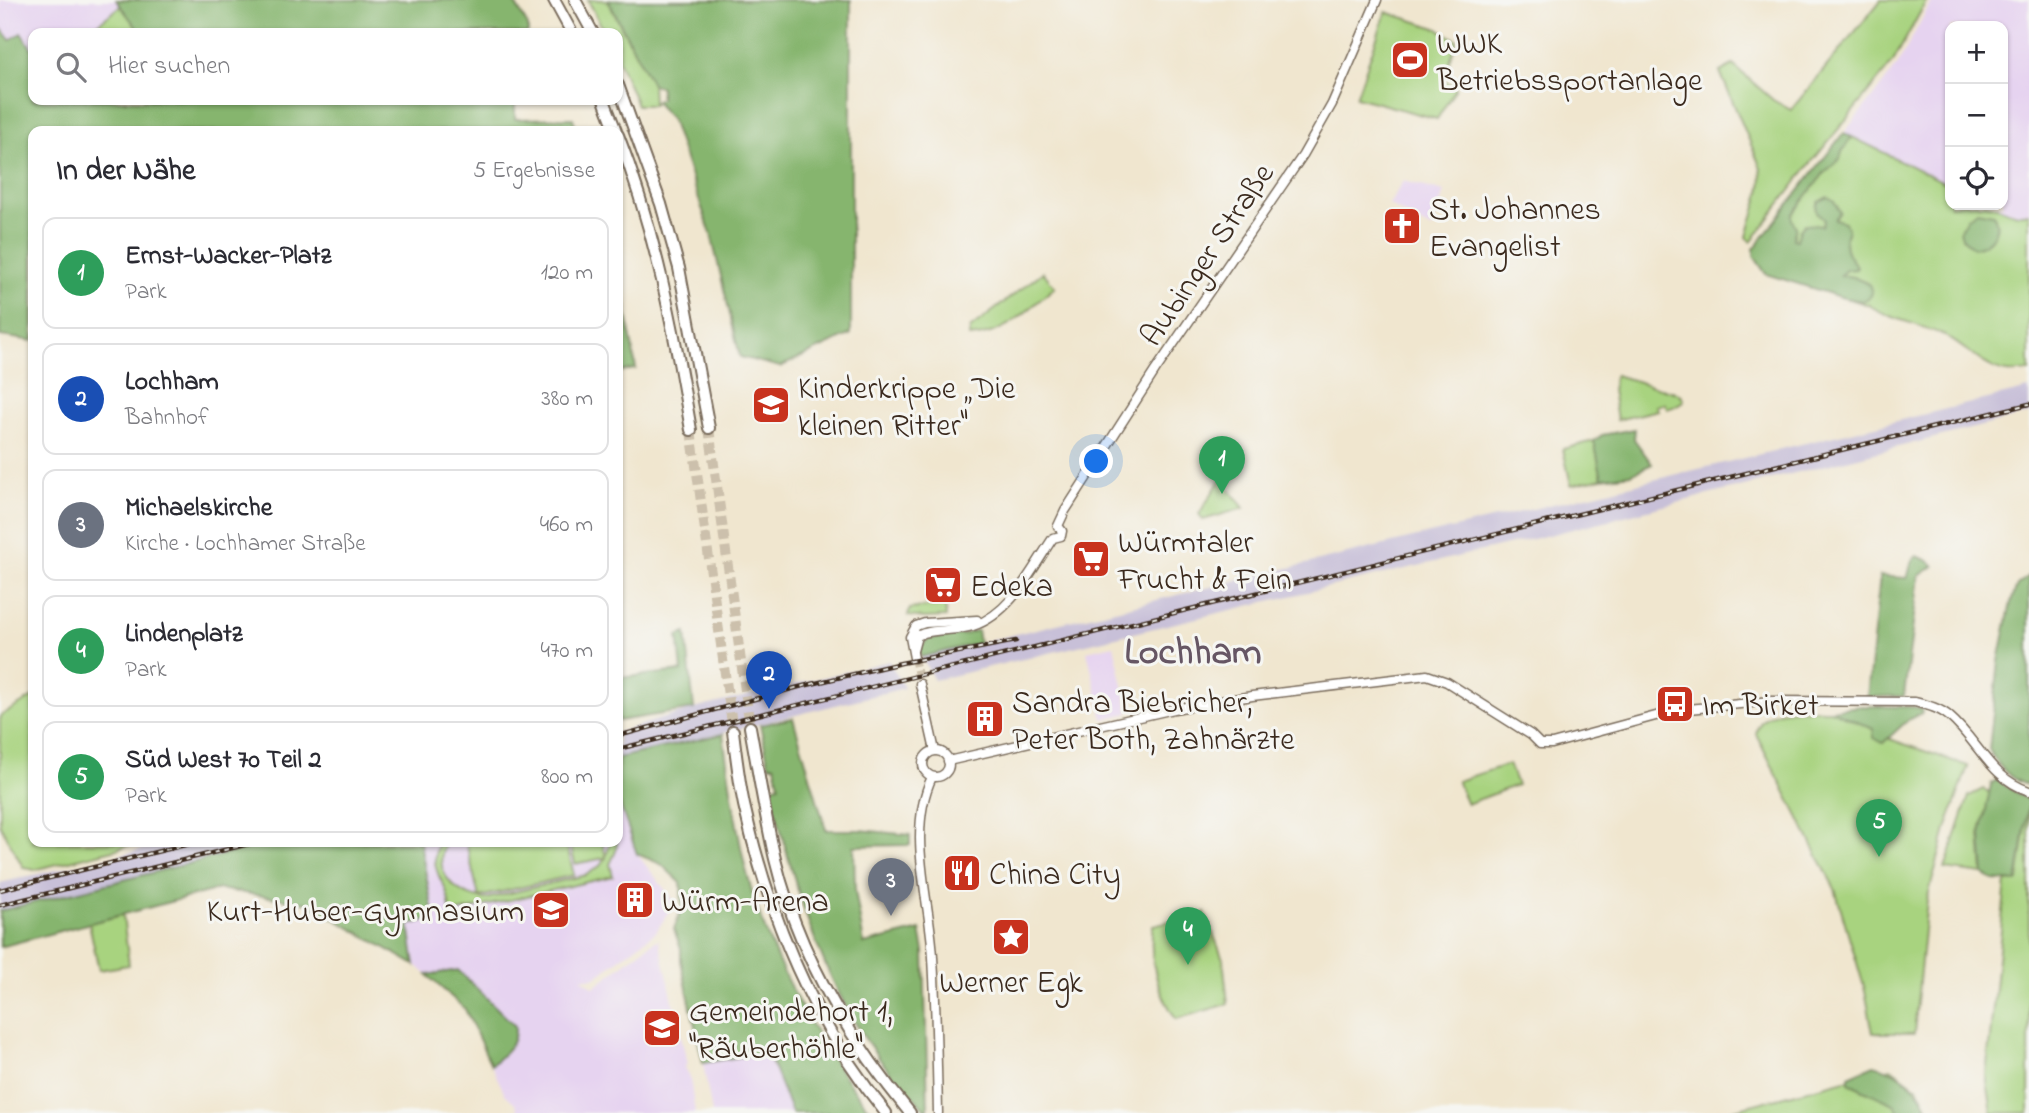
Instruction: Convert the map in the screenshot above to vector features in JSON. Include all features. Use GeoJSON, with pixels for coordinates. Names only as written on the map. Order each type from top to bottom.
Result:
{"type":"FeatureCollection","features":[{"type":"Feature","properties":{"kind":"highway"},"geometry":{"type":"LineString","coordinates":[[552,0],[570,28]]}},
{"type":"Feature","properties":{"kind":"highway"},"geometry":{"type":"LineString","coordinates":[[575,0],[590,28]]}},
{"type":"Feature","properties":{"kind":"highway"},"geometry":{"type":"LineString","coordinates":[[623,99],[657,192],[679,268],[709,428]]}},
{"type":"Feature","properties":{"kind":"highway"},"geometry":{"type":"LineString","coordinates":[[606,105],[614,126]]}},
{"type":"Feature","properties":{"kind":"highway"},"geometry":{"type":"LineString","coordinates":[[623,150],[644,209],[661,272],[676,337],[691,430]]}},
{"type":"Feature","properties":{"kind":"highway"},"geometry":{"type":"LineString","coordinates":[[750,727],[775,860],[792,915],[814,966],[849,1030],[883,1080],[911,1113]]}},
{"type":"Feature","properties":{"kind":"highway"},"geometry":{"type":"LineString","coordinates":[[733,731],[744,804],[777,923],[798,974],[833,1039],[886,1113]]}},
{"type":"Feature","properties":{"kind":"street","name":"Aubinger Straße"},"geometry":{"type":"LineString","coordinates":[[984,620],[1005,606],[1020,588],[1053,538],[1051,529],[1058,526],[1155,371],[1303,155],[1332,104],[1377,0]]}},
{"type":"Feature","properties":{"kind":"street"},"geometry":{"type":"LineString","coordinates":[[984,620],[973,626],[917,636],[914,655],[910,637],[916,626],[925,623],[984,620]]}},
{"type":"Feature","properties":{"kind":"street"},"geometry":{"type":"LineString","coordinates":[[948,761],[1174,709],[1260,694],[1426,675],[1447,682],[1531,735],[1540,744],[1552,744],[1678,710],[1771,701],[1903,700],[1939,710],[1957,724],[1999,774],[2029,791]]}},
{"type":"Feature","properties":{"kind":"street"},"geometry":{"type":"LineString","coordinates":[[920,684],[935,751]]}},
{"type":"Feature","properties":{"kind":"street"},"geometry":{"type":"LineString","coordinates":[[935,751],[946,756],[947,772],[932,777],[923,768],[923,762],[927,754],[935,751]]}},
{"type":"Feature","properties":{"kind":"street"},"geometry":{"type":"LineString","coordinates":[[932,777],[922,801],[921,842],[933,954],[938,1113]]}},
{"type":"Feature","properties":{"kind":"shaded area"},"geometry":{"type":"Polygon","coordinates":[[[0,0],[116,0],[121,6],[92,28],[28,28],[28,43],[21,33],[10,41],[0,27],[0,0]]]}},
{"type":"Feature","properties":{"kind":"shaded area"},"geometry":{"type":"Polygon","coordinates":[[[1932,0],[2029,0],[2029,213],[2023,215],[2002,210],[2008,210],[2008,21],[1945,21],[1945,183],[1844,133],[1897,66],[1932,0]]]}},
{"type":"Feature","properties":{"kind":"shaded area"},"geometry":{"type":"Polygon","coordinates":[[[1403,181],[1444,192],[1432,229],[1389,205],[1403,181]]]}},
{"type":"Feature","properties":{"kind":"shaded area"},"geometry":{"type":"Polygon","coordinates":[[[2029,389],[2029,414],[1545,536],[934,680],[921,657],[2029,389]]]}},
{"type":"Feature","properties":{"kind":"shaded area"},"geometry":{"type":"Polygon","coordinates":[[[1114,645],[1129,713],[1103,719],[1087,651],[1114,645]]]}},
{"type":"Feature","properties":{"kind":"shaded area"},"geometry":{"type":"Polygon","coordinates":[[[889,661],[904,688],[623,758],[623,730],[694,709],[889,661]]]}},
{"type":"Feature","properties":{"kind":"shaded area"},"geometry":{"type":"Polygon","coordinates":[[[623,813],[637,854],[675,902],[656,932],[594,978],[581,978],[594,987],[659,940],[687,1062],[685,1067],[690,1078],[695,1113],[519,1113],[516,1104],[505,1094],[491,1065],[509,1050],[458,970],[427,975],[416,965],[409,925],[434,917],[420,847],[623,847],[623,813]]]}},
{"type":"Feature","properties":{"kind":"shaded area"},"geometry":{"type":"Polygon","coordinates":[[[153,847],[255,847],[0,911],[0,883],[153,847]]]}},
{"type":"Feature","properties":{"kind":"shaded area"},"geometry":{"type":"Polygon","coordinates":[[[767,1052],[792,1113],[712,1113],[703,1063],[767,1052]]]}},
{"type":"Feature","properties":{"kind":"green space"},"geometry":{"type":"Polygon","coordinates":[[[116,0],[513,0],[528,26],[528,28],[137,28],[116,0]]]}},
{"type":"Feature","properties":{"kind":"green space"},"geometry":{"type":"Polygon","coordinates":[[[588,0],[607,0],[622,28],[602,28],[588,0]]]}},
{"type":"Feature","properties":{"kind":"green space"},"geometry":{"type":"Polygon","coordinates":[[[608,0],[851,0],[851,334],[780,367],[740,357],[711,234],[671,119],[655,102],[660,99],[661,87],[652,84],[608,0]]]}},
{"type":"Feature","properties":{"kind":"green space"},"geometry":{"type":"Polygon","coordinates":[[[1881,0],[1927,0],[1893,62],[1751,242],[1747,237],[1760,194],[1761,168],[1720,72],[1733,65],[1773,100],[1791,110],[1881,0]]]}},
{"type":"Feature","properties":{"kind":"green space"},"geometry":{"type":"Polygon","coordinates":[[[121,6],[137,28],[92,28],[121,6]]]}},
{"type":"Feature","properties":{"kind":"green space","name":"WWK Betriebssportanlage"},"geometry":{"type":"Polygon","coordinates":[[[1386,12],[1436,28],[1457,40],[1444,80],[1456,88],[1437,119],[1356,97],[1386,12]]]}},
{"type":"Feature","properties":{"kind":"green space"},"geometry":{"type":"Polygon","coordinates":[[[0,27],[10,40],[21,33],[28,43],[28,105],[515,105],[515,119],[573,118],[575,126],[28,126],[28,340],[0,336],[0,27]]]}},
{"type":"Feature","properties":{"kind":"green space"},"geometry":{"type":"Polygon","coordinates":[[[623,30],[652,84],[653,105],[637,105],[623,72],[623,30]]]}},
{"type":"Feature","properties":{"kind":"green space"},"geometry":{"type":"Polygon","coordinates":[[[1844,133],[1945,183],[1945,210],[2006,210],[2029,213],[2029,371],[2008,372],[1994,368],[1936,332],[1869,305],[1766,274],[1754,256],[1754,249],[1844,133]]]}},
{"type":"Feature","properties":{"kind":"green space"},"geometry":{"type":"Polygon","coordinates":[[[1842,135],[1851,138],[1840,159],[1825,172],[1792,215],[1796,227],[1793,239],[1797,240],[1805,224],[1822,226],[1824,220],[1817,212],[1818,202],[1828,197],[1834,201],[1840,212],[1835,219],[1844,222],[1848,229],[1846,249],[1857,266],[1856,269],[1846,270],[1840,275],[1869,284],[1872,293],[1863,301],[1844,298],[1766,274],[1754,256],[1754,249],[1842,135]]]}},
{"type":"Feature","properties":{"kind":"green space"},"geometry":{"type":"Polygon","coordinates":[[[1977,211],[1993,214],[1996,231],[1985,244],[1973,248],[1962,237],[1960,230],[1967,218],[1977,211]]]}},
{"type":"Feature","properties":{"kind":"green space"},"geometry":{"type":"Polygon","coordinates":[[[1043,272],[1055,287],[1006,326],[995,332],[969,337],[970,329],[1043,272]]]}},
{"type":"Feature","properties":{"kind":"green space"},"geometry":{"type":"Polygon","coordinates":[[[623,291],[636,369],[623,371],[623,291]]]}},
{"type":"Feature","properties":{"kind":"green space"},"geometry":{"type":"Polygon","coordinates":[[[1615,375],[1677,393],[1683,397],[1683,401],[1667,409],[1665,403],[1656,406],[1658,410],[1617,420],[1612,390],[1615,375]]]}},
{"type":"Feature","properties":{"kind":"green space"},"geometry":{"type":"Polygon","coordinates":[[[1635,429],[1634,439],[1652,464],[1631,474],[1602,478],[1594,441],[1602,435],[1635,429]]]}},
{"type":"Feature","properties":{"kind":"green space"},"geometry":{"type":"Polygon","coordinates":[[[1594,441],[1602,478],[1571,485],[1563,449],[1594,441]]]}},
{"type":"Feature","properties":{"kind":"green space"},"geometry":{"type":"Polygon","coordinates":[[[1221,479],[1244,508],[1203,520],[1199,514],[1221,479]]]}},
{"type":"Feature","properties":{"kind":"green space"},"geometry":{"type":"Polygon","coordinates":[[[1916,556],[1934,566],[1919,576],[1904,696],[1867,697],[1880,576],[1906,578],[1916,556]]]}},
{"type":"Feature","properties":{"kind":"green space"},"geometry":{"type":"Polygon","coordinates":[[[2029,576],[2029,785],[2005,772],[1989,749],[1999,661],[2011,602],[2017,585],[2029,576]]]}},
{"type":"Feature","properties":{"kind":"green space"},"geometry":{"type":"Polygon","coordinates":[[[937,601],[945,601],[946,617],[908,616],[910,609],[937,606],[937,601]]]}},
{"type":"Feature","properties":{"kind":"green space"},"geometry":{"type":"Polygon","coordinates":[[[977,630],[979,643],[921,657],[919,649],[928,639],[977,630]]]}},
{"type":"Feature","properties":{"kind":"green space"},"geometry":{"type":"Polygon","coordinates":[[[686,633],[694,709],[623,720],[623,677],[682,671],[678,636],[686,633]]]}},
{"type":"Feature","properties":{"kind":"green space"},"geometry":{"type":"Polygon","coordinates":[[[28,700],[28,847],[123,847],[34,870],[23,867],[0,825],[0,716],[28,700]]]}},
{"type":"Feature","properties":{"kind":"green space"},"geometry":{"type":"Polygon","coordinates":[[[1859,706],[1914,707],[1921,709],[1922,713],[1909,719],[1883,743],[1874,738],[1873,729],[1831,710],[1859,706]]]}},
{"type":"Feature","properties":{"kind":"green space"},"geometry":{"type":"Polygon","coordinates":[[[1798,709],[1831,710],[1877,727],[1875,734],[1968,766],[1947,826],[1927,900],[1914,1033],[1873,1033],[1865,990],[1835,889],[1756,734],[1760,724],[1776,713],[1798,709]]]}},
{"type":"Feature","properties":{"kind":"green space"},"geometry":{"type":"Polygon","coordinates":[[[793,718],[826,830],[910,835],[910,845],[854,846],[855,890],[864,944],[920,930],[924,951],[928,1112],[894,1077],[870,1046],[849,1012],[815,940],[790,864],[770,787],[779,785],[775,765],[769,765],[760,725],[793,718]]]}},
{"type":"Feature","properties":{"kind":"green space"},"geometry":{"type":"Polygon","coordinates":[[[723,734],[745,866],[766,932],[795,996],[813,1027],[831,1057],[872,1113],[792,1113],[767,1052],[703,1063],[681,961],[681,949],[674,929],[682,908],[681,883],[661,864],[637,854],[623,813],[623,757],[723,734]]]}},
{"type":"Feature","properties":{"kind":"green space"},"geometry":{"type":"Polygon","coordinates":[[[1509,764],[1517,785],[1467,804],[1457,781],[1509,764]]]}},
{"type":"Feature","properties":{"kind":"green space"},"geometry":{"type":"Polygon","coordinates":[[[1996,780],[2029,801],[2017,882],[1993,880],[1984,875],[1981,835],[1991,784],[1996,780]]]}},
{"type":"Feature","properties":{"kind":"green space"},"geometry":{"type":"Polygon","coordinates":[[[1983,789],[1991,793],[1980,835],[1983,874],[1945,869],[1969,796],[1983,789]]]}},
{"type":"Feature","properties":{"kind":"green space"},"geometry":{"type":"Polygon","coordinates":[[[2029,802],[2029,1113],[1992,1113],[1986,1075],[2006,882],[2018,881],[2029,802]]]}},
{"type":"Feature","properties":{"kind":"green space"},"geometry":{"type":"Polygon","coordinates":[[[255,847],[421,847],[434,918],[409,925],[415,965],[307,903],[219,889],[0,947],[0,911],[255,847]]]}},
{"type":"Feature","properties":{"kind":"green space"},"geometry":{"type":"Polygon","coordinates":[[[437,847],[444,847],[442,863],[449,881],[465,893],[485,899],[586,875],[601,865],[605,858],[575,864],[571,847],[603,847],[606,857],[609,847],[616,847],[610,864],[613,876],[451,914],[435,854],[437,847]]]}},
{"type":"Feature","properties":{"kind":"green space"},"geometry":{"type":"Polygon","coordinates":[[[467,847],[567,847],[574,875],[479,897],[467,847]]]}},
{"type":"Feature","properties":{"kind":"green space"},"geometry":{"type":"Polygon","coordinates":[[[1205,913],[1223,959],[1228,1004],[1176,1019],[1159,986],[1153,962],[1153,925],[1205,913]]]}},
{"type":"Feature","properties":{"kind":"green space"},"geometry":{"type":"Polygon","coordinates":[[[123,915],[129,965],[99,970],[89,923],[123,915]]]}},
{"type":"Feature","properties":{"kind":"green space"},"geometry":{"type":"Polygon","coordinates":[[[458,970],[515,1026],[512,1044],[491,1065],[465,1009],[427,975],[458,970]]]}},
{"type":"Feature","properties":{"kind":"green space"},"geometry":{"type":"Polygon","coordinates":[[[1874,1065],[1901,1076],[1915,1088],[1929,1113],[1900,1113],[1894,1104],[1849,1083],[1849,1076],[1874,1065]]]}},
{"type":"Feature","properties":{"kind":"green space"},"geometry":{"type":"Polygon","coordinates":[[[1891,1068],[1918,1088],[1930,1113],[1733,1113],[1732,1110],[1891,1068]]]}},
{"type":"Feature","properties":{"kind":"tunnel"},"geometry":{"type":"LineString","coordinates":[[709,428],[750,727]]}},
{"type":"Feature","properties":{"kind":"tunnel"},"geometry":{"type":"LineString","coordinates":[[691,430],[733,731]]}},
{"type":"Feature","properties":{"kind":"tunnel"},"geometry":{"type":"LineString","coordinates":[[914,658],[920,684]]}},
{"type":"Feature","properties":{"kind":"railway"},"geometry":{"type":"LineString","coordinates":[[623,748],[2029,404]]}},
{"type":"Feature","properties":{"kind":"railway"},"geometry":{"type":"LineString","coordinates":[[623,735],[799,687],[901,663],[1016,641]]}},
{"type":"Feature","properties":{"kind":"railway"},"geometry":{"type":"LineString","coordinates":[[0,890],[176,847]]}},
{"type":"Feature","properties":{"kind":"railway"},"geometry":{"type":"LineString","coordinates":[[0,905],[237,847]]}},
{"type":"Feature","properties":{"kind":"place","name":"WWK Betriebssportanlage"},"geometry":{"type":"Point","coordinates":[1410,60]}},
{"type":"Feature","properties":{"kind":"place","name":"St. Johannes Evangelist"},"geometry":{"type":"Point","coordinates":[1402,226]}},
{"type":"Feature","properties":{"kind":"place","name":"Kinderkrippe „Die kleinen Ritter\""},"geometry":{"type":"Point","coordinates":[771,405]}},
{"type":"Feature","properties":{"kind":"place","name":"Ernst-Wacker-Platz"},"geometry":{"type":"Point","coordinates":[1222,494]}},
{"type":"Feature","properties":{"kind":"place","name":"Würmtaler Frucht & Fein"},"geometry":{"type":"Point","coordinates":[1091,559]}},
{"type":"Feature","properties":{"kind":"place","name":"Edeka"},"geometry":{"type":"Point","coordinates":[943,585]}},
{"type":"Feature","properties":{"kind":"place","name":"Im Birket"},"geometry":{"type":"Point","coordinates":[1675,704]}},
{"type":"Feature","properties":{"kind":"place","name":"Lochham"},"geometry":{"type":"Point","coordinates":[769,709]}},
{"type":"Feature","properties":{"kind":"place","name":"Sandra Biebricher, Peter Both, Zahnärzte"},"geometry":{"type":"Point","coordinates":[985,719]}},
{"type":"Feature","properties":{"kind":"place","name":"Süd West 70 Teil 2"},"geometry":{"type":"Point","coordinates":[1879,857]}},
{"type":"Feature","properties":{"kind":"place","name":"China City"},"geometry":{"type":"Point","coordinates":[962,873]}},
{"type":"Feature","properties":{"kind":"place","name":"Würm-Arena"},"geometry":{"type":"Point","coordinates":[635,900]}},
{"type":"Feature","properties":{"kind":"place","name":"Kurt-Huber-Gymnasium"},"geometry":{"type":"Point","coordinates":[551,910]}},
{"type":"Feature","properties":{"kind":"place","name":"Michaelskirche"},"geometry":{"type":"Point","coordinates":[891,916]}},
{"type":"Feature","properties":{"kind":"place","name":"Werner Egk"},"geometry":{"type":"Point","coordinates":[1011,937]}},
{"type":"Feature","properties":{"kind":"place","name":"Lindenplatz"},"geometry":{"type":"Point","coordinates":[1188,965]}},
{"type":"Feature","properties":{"kind":"place","name":"Gemeindehort 1, \"Räuberhöhle\""},"geometry":{"type":"Point","coordinates":[662,1028]}},
{"type":"Feature","properties":{"kind":"district","name":"Lochham"},"geometry":{"type":"Point","coordinates":[1193,650]}}]}
